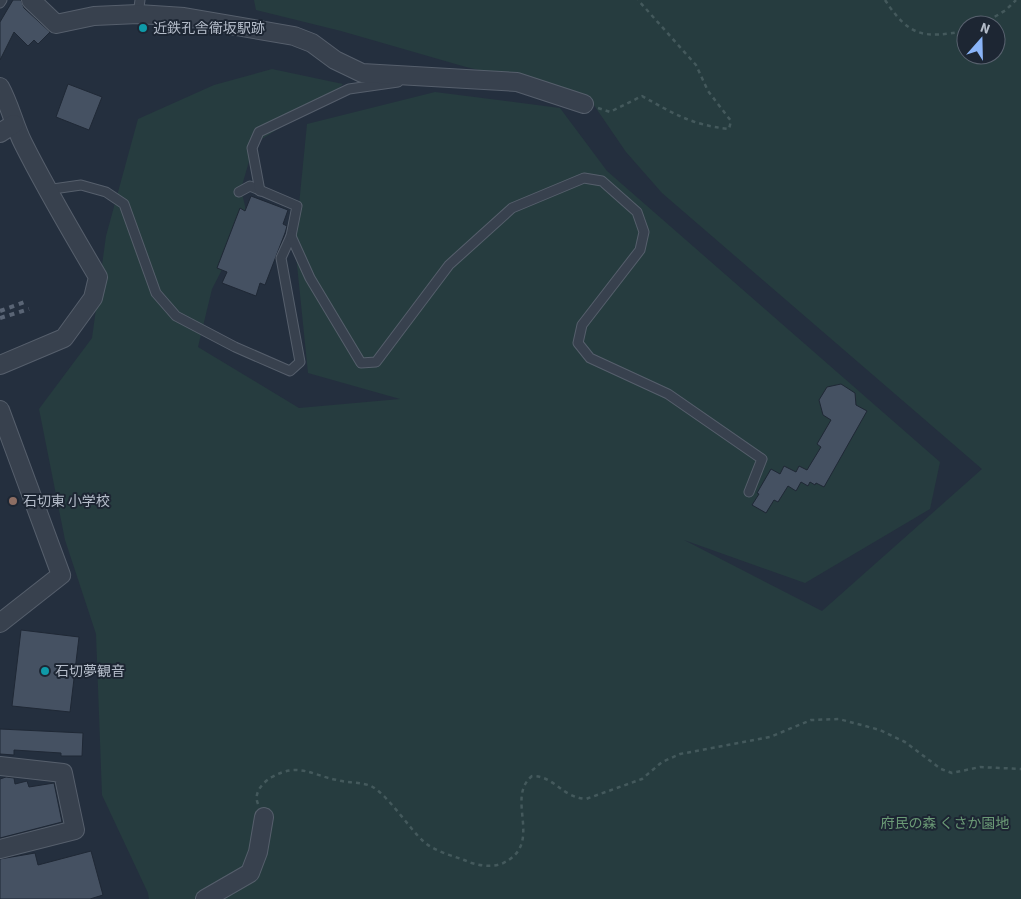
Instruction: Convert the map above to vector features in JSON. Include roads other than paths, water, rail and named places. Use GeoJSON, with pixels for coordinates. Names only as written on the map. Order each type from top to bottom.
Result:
{"type":"FeatureCollection","features":[{"type":"Feature","properties":{"kind":"street"},"geometry":{"type":"LineString","coordinates":[[31,0],[56,24],[139,7],[184,17],[277,32],[312,43],[335,60],[362,73],[517,82],[584,104]]}},
{"type":"Feature","properties":{"kind":"street"},"geometry":{"type":"LineString","coordinates":[[0,87],[7,100],[7,129],[98,277],[93,298],[64,338],[0,365]]}},
{"type":"Feature","properties":{"kind":"street"},"geometry":{"type":"LineString","coordinates":[[0,410],[61,575],[0,623]]}},
{"type":"Feature","properties":{"kind":"street"},"geometry":{"type":"LineString","coordinates":[[0,766],[62,773],[75,830],[0,849]]}},
{"type":"Feature","properties":{"kind":"street"},"geometry":{"type":"LineString","coordinates":[[205,899],[250,872],[258,852],[264,817]]}},
{"type":"Feature","properties":{"kind":"lane"},"geometry":{"type":"LineString","coordinates":[[260,190],[252,148],[259,132],[349,89],[408,80],[441,79]]}},
{"type":"Feature","properties":{"kind":"lane"},"geometry":{"type":"LineString","coordinates":[[291,236],[310,278],[361,363],[376,362],[449,265],[512,208],[584,178],[602,181],[637,212],[644,232],[640,250],[582,324],[578,343],[590,358],[668,394],[762,459],[749,492]]}},
{"type":"Feature","properties":{"kind":"lane"},"geometry":{"type":"LineString","coordinates":[[46,190],[81,185],[106,192],[124,204],[156,293],[176,316],[235,347],[290,372],[300,362],[282,258],[291,236],[297,206],[250,186],[239,192]]}},
{"type":"Feature","properties":{"kind":"railway"},"geometry":{"type":"LineString","coordinates":[[0,311],[27,301]]}},
{"type":"Feature","properties":{"kind":"railway"},"geometry":{"type":"LineString","coordinates":[[0,318],[29,309]]}},
{"type":"Feature","properties":{"kind":"place","name":"近鉄孔舎衛坂駅跡"},"geometry":{"type":"Point","coordinates":[143,28]}},
{"type":"Feature","properties":{"kind":"place","name":"石切東 小学校"},"geometry":{"type":"Point","coordinates":[13,501]}},
{"type":"Feature","properties":{"kind":"place","name":"石切夢観音"},"geometry":{"type":"Point","coordinates":[45,671]}},
{"type":"Feature","properties":{"kind":"park label","name":"府民の森 くさか園地"},"geometry":{"type":"Point","coordinates":[945,823]}}]}
